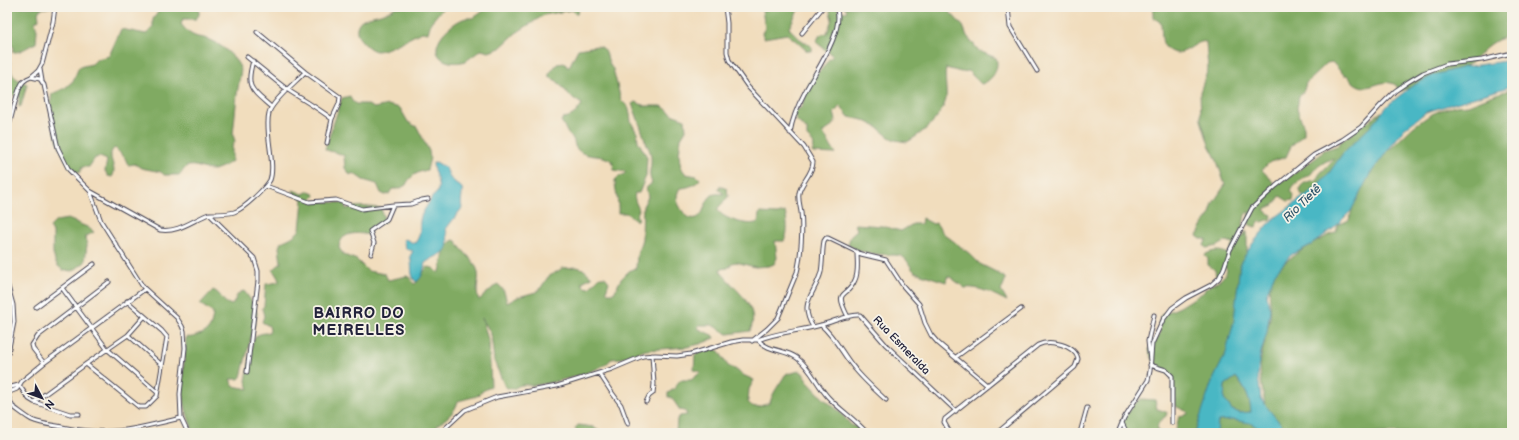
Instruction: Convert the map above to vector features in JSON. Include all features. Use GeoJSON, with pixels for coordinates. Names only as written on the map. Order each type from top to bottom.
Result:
{"type":"FeatureCollection","features":[{"type":"Feature","properties":{"kind":"street"},"geometry":{"type":"LineString","coordinates":[[55,7],[53,22],[40,68],[58,148],[63,160],[73,174],[90,191],[160,230],[173,231],[209,214],[229,214],[237,212],[266,186],[271,174],[268,121],[271,107],[305,72]]}},
{"type":"Feature","properties":{"kind":"street"},"geometry":{"type":"LineString","coordinates":[[725,7],[727,23],[727,52],[729,60],[752,92],[804,147],[812,162],[811,171],[803,183],[799,193],[798,201],[801,212],[799,264],[778,318],[752,341]]}},
{"type":"Feature","properties":{"kind":"street"},"geometry":{"type":"LineString","coordinates":[[802,33],[823,7]]}},
{"type":"Feature","properties":{"kind":"street"},"geometry":{"type":"LineString","coordinates":[[790,133],[792,122],[804,93],[832,44],[838,19],[836,7]]}},
{"type":"Feature","properties":{"kind":"street"},"geometry":{"type":"LineString","coordinates":[[1008,7],[1010,27],[1037,71]]}},
{"type":"Feature","properties":{"kind":"street"},"geometry":{"type":"LineString","coordinates":[[257,32],[305,72],[340,97],[339,104],[332,119],[326,143]]}},
{"type":"Feature","properties":{"kind":"street"},"geometry":{"type":"LineString","coordinates":[[1118,433],[1122,422],[1148,380],[1153,341],[1166,315],[1172,308],[1186,298],[1211,285],[1219,278],[1223,272],[1228,254],[1252,208],[1314,155],[1357,130],[1395,91],[1423,73],[1447,64],[1482,60],[1512,53]]}},
{"type":"Feature","properties":{"kind":"street"},"geometry":{"type":"LineString","coordinates":[[248,57],[288,90],[332,119]]}},
{"type":"Feature","properties":{"kind":"street"},"geometry":{"type":"LineString","coordinates":[[253,61],[250,85],[254,92],[271,107]]}},
{"type":"Feature","properties":{"kind":"street"},"geometry":{"type":"LineString","coordinates":[[7,131],[21,86],[26,79],[31,77],[40,68]]}},
{"type":"Feature","properties":{"kind":"street"},"geometry":{"type":"LineString","coordinates":[[31,77],[42,81]]}},
{"type":"Feature","properties":{"kind":"street"},"geometry":{"type":"LineString","coordinates":[[266,186],[313,203],[336,200],[362,209],[393,204],[411,204],[428,199]]}},
{"type":"Feature","properties":{"kind":"street"},"geometry":{"type":"LineString","coordinates":[[90,191],[101,221],[145,289],[177,318],[184,331],[185,348],[180,394],[181,418],[188,433]]}},
{"type":"Feature","properties":{"kind":"street"},"geometry":{"type":"LineString","coordinates":[[371,254],[374,243],[370,231],[386,219],[393,204]]}},
{"type":"Feature","properties":{"kind":"street"},"geometry":{"type":"LineString","coordinates":[[209,214],[244,247],[256,262],[258,281],[247,372]]}},
{"type":"Feature","properties":{"kind":"street"},"geometry":{"type":"LineString","coordinates":[[813,327],[806,310],[821,272],[823,248],[825,239],[828,238],[867,256],[884,259],[887,261],[903,286],[919,304],[925,323],[938,343],[988,385]]}},
{"type":"Feature","properties":{"kind":"street"},"geometry":{"type":"LineString","coordinates":[[848,317],[841,303],[841,298],[854,282],[858,264],[857,252]]}},
{"type":"Feature","properties":{"kind":"street"},"geometry":{"type":"LineString","coordinates":[[36,307],[94,264]]}},
{"type":"Feature","properties":{"kind":"street"},"geometry":{"type":"LineString","coordinates":[[44,363],[33,349],[32,345],[34,340],[109,282]]}},
{"type":"Feature","properties":{"kind":"street"},"geometry":{"type":"LineString","coordinates":[[7,283],[14,322],[7,358]]}},
{"type":"Feature","properties":{"kind":"street"},"geometry":{"type":"LineString","coordinates":[[62,288],[107,349],[158,392]]}},
{"type":"Feature","properties":{"kind":"street"},"geometry":{"type":"LineString","coordinates":[[12,405],[7,393],[17,389],[22,381],[44,363],[145,289]]}},
{"type":"Feature","properties":{"kind":"street"},"geometry":{"type":"LineString","coordinates":[[86,364],[139,407],[146,407],[157,396],[167,337],[162,331],[127,302]]}},
{"type":"Feature","properties":{"kind":"street"},"geometry":{"type":"LineString","coordinates":[[956,358],[1021,309]]}},
{"type":"Feature","properties":{"kind":"street","name":"Rua Esmeralda"},"geometry":{"type":"LineString","coordinates":[[440,433],[465,410],[474,405],[498,397],[557,386],[599,373],[643,356],[677,356],[691,354],[730,342],[758,340],[858,315],[862,317],[886,345],[956,411]]}},
{"type":"Feature","properties":{"kind":"street"},"geometry":{"type":"LineString","coordinates":[[1150,363],[1148,341],[1154,315]]}},
{"type":"Feature","properties":{"kind":"street"},"geometry":{"type":"LineString","coordinates":[[34,402],[128,335],[144,317]]}},
{"type":"Feature","properties":{"kind":"street"},"geometry":{"type":"LineString","coordinates":[[821,325],[837,341],[855,370],[886,400]]}},
{"type":"Feature","properties":{"kind":"street"},"geometry":{"type":"LineString","coordinates":[[128,335],[162,365]]}},
{"type":"Feature","properties":{"kind":"street"},"geometry":{"type":"LineString","coordinates":[[758,340],[762,345],[773,350],[786,353],[799,360],[808,369],[829,398],[850,415],[867,433]]}},
{"type":"Feature","properties":{"kind":"street"},"geometry":{"type":"LineString","coordinates":[[950,433],[944,421],[1040,343],[1051,342],[1068,348],[1077,355],[1078,361],[1075,367],[997,433]]}},
{"type":"Feature","properties":{"kind":"street"},"geometry":{"type":"LineString","coordinates":[[646,402],[649,396],[653,393],[654,384],[652,355]]}},
{"type":"Feature","properties":{"kind":"street"},"geometry":{"type":"LineString","coordinates":[[1150,363],[1166,370],[1172,376],[1172,423]]}},
{"type":"Feature","properties":{"kind":"street"},"geometry":{"type":"LineString","coordinates":[[599,373],[621,405],[628,424]]}},
{"type":"Feature","properties":{"kind":"street"},"geometry":{"type":"LineString","coordinates":[[7,388],[19,385]]}},
{"type":"Feature","properties":{"kind":"street"},"geometry":{"type":"LineString","coordinates":[[19,385],[29,399],[34,402],[70,414],[79,414]]}},
{"type":"Feature","properties":{"kind":"street"},"geometry":{"type":"LineString","coordinates":[[7,404],[12,405],[26,416],[39,422],[99,433],[138,429],[181,418]]}},
{"type":"Feature","properties":{"kind":"street"},"geometry":{"type":"LineString","coordinates":[[1080,433],[1087,408]]}},
{"type":"Feature","properties":{"kind":"street"},"geometry":{"type":"LineString","coordinates":[[1122,422],[1127,433]]}},
{"type":"Feature","properties":{"kind":"green space"},"geometry":{"type":"Polygon","coordinates":[[[7,7],[52,7],[40,9],[38,13],[39,19],[35,22],[37,30],[36,43],[22,50],[13,52],[14,47],[7,43],[7,7]]]}},
{"type":"Feature","properties":{"kind":"green space"},"geometry":{"type":"Polygon","coordinates":[[[160,7],[199,7],[199,15],[196,19],[183,19],[181,24],[193,35],[206,38],[223,47],[232,55],[239,65],[241,70],[237,94],[233,135],[235,141],[232,147],[232,161],[223,167],[214,170],[189,166],[186,167],[180,175],[164,175],[161,172],[141,168],[135,164],[128,165],[125,158],[115,148],[111,154],[114,169],[112,177],[108,176],[105,171],[107,160],[100,157],[95,158],[89,167],[82,167],[80,172],[77,173],[65,159],[56,136],[51,113],[52,94],[65,88],[73,81],[79,67],[92,64],[97,59],[109,56],[121,29],[146,34],[153,28],[153,19],[160,7]]]}},
{"type":"Feature","properties":{"kind":"green space"},"geometry":{"type":"Polygon","coordinates":[[[395,7],[444,7],[431,22],[428,33],[422,32],[380,51],[372,50],[364,44],[358,36],[358,25],[361,20],[365,18],[386,12],[395,7]]]}},
{"type":"Feature","properties":{"kind":"green space"},"geometry":{"type":"Polygon","coordinates":[[[487,7],[580,7],[577,14],[572,10],[544,15],[516,33],[500,48],[489,52],[481,50],[466,61],[451,62],[445,61],[441,58],[437,48],[443,34],[453,24],[460,20],[476,16],[487,7]]]}},
{"type":"Feature","properties":{"kind":"green space"},"geometry":{"type":"Polygon","coordinates":[[[773,7],[801,7],[789,28],[800,39],[812,47],[812,51],[807,51],[787,34],[764,38],[762,33],[765,28],[762,10],[773,7]]]}},
{"type":"Feature","properties":{"kind":"green space"},"geometry":{"type":"Polygon","coordinates":[[[831,7],[837,7],[839,11],[846,12],[847,10],[844,7],[945,7],[963,26],[967,36],[979,51],[996,58],[996,71],[988,81],[981,84],[968,71],[961,72],[946,68],[946,99],[944,106],[925,130],[907,142],[895,140],[877,127],[863,120],[849,117],[840,106],[834,113],[836,120],[830,128],[822,133],[836,153],[813,153],[814,145],[807,137],[807,130],[797,121],[793,112],[802,107],[804,97],[812,78],[833,56],[816,42],[820,35],[827,33],[832,19],[830,12],[831,7]]]}},
{"type":"Feature","properties":{"kind":"green space"},"geometry":{"type":"Polygon","coordinates":[[[1153,7],[1512,7],[1512,34],[1491,44],[1473,61],[1454,73],[1398,91],[1397,86],[1390,83],[1366,87],[1360,86],[1354,83],[1347,75],[1344,75],[1332,62],[1327,63],[1306,83],[1304,90],[1299,97],[1297,109],[1304,127],[1304,134],[1291,146],[1286,157],[1270,162],[1262,170],[1273,182],[1273,186],[1289,177],[1320,155],[1324,150],[1337,146],[1344,138],[1352,134],[1358,126],[1368,122],[1381,112],[1384,113],[1350,157],[1307,196],[1302,195],[1300,191],[1301,186],[1306,182],[1317,180],[1320,174],[1334,158],[1321,164],[1311,174],[1294,185],[1290,191],[1294,196],[1293,200],[1288,201],[1280,196],[1274,205],[1264,209],[1267,213],[1272,215],[1271,219],[1262,222],[1259,221],[1255,227],[1250,225],[1248,222],[1249,211],[1245,215],[1241,235],[1243,237],[1246,231],[1247,232],[1247,251],[1243,272],[1243,305],[1200,433],[1174,433],[1179,416],[1188,414],[1188,412],[1175,406],[1172,389],[1173,383],[1171,378],[1154,361],[1149,349],[1158,337],[1160,331],[1159,320],[1161,315],[1180,307],[1204,292],[1205,289],[1225,274],[1227,270],[1225,267],[1216,277],[1215,270],[1208,265],[1208,259],[1205,256],[1206,254],[1217,251],[1228,254],[1233,243],[1226,241],[1218,246],[1206,248],[1204,245],[1207,239],[1201,239],[1197,236],[1209,217],[1213,203],[1225,185],[1201,120],[1200,92],[1208,69],[1206,42],[1198,43],[1182,52],[1177,53],[1167,49],[1164,46],[1160,22],[1153,17],[1153,7]]]}},
{"type":"Feature","properties":{"kind":"green space"},"geometry":{"type":"Polygon","coordinates":[[[597,46],[604,49],[606,52],[609,63],[613,69],[621,100],[628,107],[631,122],[637,133],[638,141],[647,157],[646,176],[639,193],[635,193],[635,199],[639,210],[636,216],[639,218],[636,221],[626,213],[618,213],[615,180],[626,172],[614,170],[613,162],[609,159],[582,153],[577,149],[561,121],[563,118],[574,114],[582,104],[570,96],[557,81],[549,77],[549,74],[557,64],[565,63],[567,67],[569,67],[578,49],[597,46]]]}},
{"type":"Feature","properties":{"kind":"green space"},"geometry":{"type":"Polygon","coordinates":[[[7,55],[11,71],[15,77],[27,84],[21,106],[19,107],[19,92],[13,96],[7,90],[7,55]]]}},
{"type":"Feature","properties":{"kind":"green space"},"geometry":{"type":"Polygon","coordinates":[[[1512,89],[1512,433],[1290,433],[1275,419],[1267,408],[1264,401],[1261,379],[1260,367],[1270,313],[1270,286],[1274,274],[1289,259],[1319,240],[1336,232],[1338,225],[1349,220],[1356,190],[1383,156],[1413,127],[1430,115],[1441,110],[1456,106],[1468,105],[1512,89]]]}},
{"type":"Feature","properties":{"kind":"green space"},"geometry":{"type":"Polygon","coordinates":[[[350,96],[352,101],[356,104],[366,104],[374,108],[388,105],[400,108],[408,122],[417,127],[429,151],[430,158],[427,170],[411,177],[406,185],[399,189],[392,189],[389,194],[385,195],[381,193],[377,184],[363,180],[353,173],[350,175],[345,168],[344,156],[325,149],[342,98],[350,96]]]}},
{"type":"Feature","properties":{"kind":"green space"},"geometry":{"type":"Polygon","coordinates":[[[636,102],[645,106],[662,106],[674,115],[685,119],[686,130],[681,138],[679,154],[681,168],[686,174],[697,176],[700,179],[691,186],[680,188],[678,192],[678,203],[687,217],[697,218],[700,216],[708,199],[712,195],[724,194],[718,189],[719,187],[727,189],[728,197],[718,208],[718,210],[730,219],[749,224],[758,222],[759,214],[761,213],[777,214],[785,212],[787,234],[784,241],[775,241],[777,258],[774,264],[755,267],[736,262],[732,263],[728,268],[720,269],[743,296],[751,309],[752,323],[750,331],[728,334],[712,325],[699,325],[699,329],[714,336],[715,338],[687,347],[646,350],[622,358],[611,359],[607,364],[599,368],[576,376],[542,384],[521,385],[511,389],[505,387],[494,361],[491,334],[482,318],[489,343],[491,386],[477,396],[458,401],[453,412],[437,425],[437,430],[435,433],[194,433],[186,410],[183,393],[186,337],[202,334],[210,327],[213,313],[200,304],[213,290],[225,302],[232,305],[238,295],[244,291],[254,305],[257,314],[241,377],[239,379],[230,379],[233,386],[249,389],[246,381],[253,341],[257,335],[268,333],[270,330],[269,326],[262,322],[264,316],[262,308],[264,306],[266,284],[279,282],[273,270],[281,263],[279,247],[281,242],[294,235],[300,229],[303,200],[294,193],[293,190],[303,194],[309,191],[314,193],[315,196],[310,201],[345,203],[346,209],[359,207],[381,208],[385,222],[372,226],[369,235],[350,234],[346,236],[342,239],[339,248],[344,255],[357,260],[368,271],[385,274],[388,280],[407,276],[415,284],[428,267],[433,268],[439,273],[445,250],[450,242],[454,240],[473,262],[477,269],[477,292],[479,300],[497,284],[503,290],[507,303],[518,297],[536,292],[540,289],[548,277],[563,268],[577,267],[583,269],[592,277],[582,282],[584,287],[589,288],[600,277],[605,277],[609,282],[606,291],[608,293],[614,293],[621,279],[629,271],[636,268],[637,255],[642,239],[643,206],[648,197],[646,188],[652,183],[650,176],[650,153],[632,104],[636,102]]]}},
{"type":"Feature","properties":{"kind":"green space"},"geometry":{"type":"Polygon","coordinates":[[[922,218],[933,224],[936,223],[943,233],[970,254],[980,264],[1005,278],[1001,291],[1007,301],[976,288],[965,288],[950,277],[947,277],[946,282],[915,272],[907,260],[903,257],[863,252],[848,244],[851,235],[857,230],[855,224],[882,226],[901,231],[913,224],[921,224],[922,218]]]}},
{"type":"Feature","properties":{"kind":"green space"},"geometry":{"type":"Polygon","coordinates":[[[68,219],[87,227],[94,232],[85,237],[87,244],[85,262],[73,271],[63,270],[55,261],[53,253],[53,233],[50,227],[56,221],[68,219]]]}},
{"type":"Feature","properties":{"kind":"green space"},"geometry":{"type":"Polygon","coordinates":[[[714,349],[719,351],[728,366],[754,380],[749,389],[748,402],[752,406],[757,407],[770,403],[774,392],[785,375],[799,371],[803,373],[807,381],[823,398],[839,411],[851,425],[861,429],[865,433],[676,433],[677,419],[680,416],[687,415],[685,411],[680,410],[671,397],[668,397],[668,393],[674,389],[680,380],[691,380],[701,372],[694,370],[695,355],[702,351],[714,349]]]}},
{"type":"Feature","properties":{"kind":"green space"},"geometry":{"type":"Polygon","coordinates":[[[1236,377],[1250,402],[1251,412],[1240,413],[1232,410],[1224,399],[1225,385],[1236,377]]]}},
{"type":"Feature","properties":{"kind":"green space"},"geometry":{"type":"Polygon","coordinates":[[[1141,399],[1155,400],[1157,409],[1167,412],[1166,416],[1158,425],[1158,430],[1160,433],[1117,433],[1130,409],[1141,399]]]}},
{"type":"Feature","properties":{"kind":"green space"},"geometry":{"type":"Polygon","coordinates":[[[1221,420],[1248,420],[1271,433],[1216,433],[1218,422],[1221,420]]]}},
{"type":"Feature","properties":{"kind":"green space"},"geometry":{"type":"Polygon","coordinates":[[[578,425],[593,427],[602,433],[577,433],[575,428],[578,425]]]}},
{"type":"Feature","properties":{"kind":"water","name":"Rio Tietê"},"geometry":{"type":"Polygon","coordinates":[[[1512,60],[1512,86],[1426,112],[1404,129],[1370,174],[1351,211],[1333,229],[1311,245],[1291,255],[1275,273],[1266,295],[1270,309],[1267,332],[1260,356],[1258,376],[1261,399],[1285,428],[1297,433],[1268,433],[1250,423],[1233,420],[1218,421],[1217,433],[1195,433],[1211,384],[1226,353],[1234,320],[1240,263],[1253,243],[1272,220],[1314,189],[1329,173],[1343,153],[1370,127],[1389,104],[1412,86],[1434,75],[1464,67],[1512,60]],[[1236,377],[1225,385],[1224,399],[1232,410],[1240,413],[1251,412],[1248,398],[1236,377]]]}},
{"type":"Feature","properties":{"kind":"water"},"geometry":{"type":"Polygon","coordinates":[[[436,162],[446,168],[450,178],[462,188],[462,208],[446,229],[448,244],[444,252],[425,263],[421,277],[416,282],[412,273],[410,256],[413,251],[406,249],[403,240],[405,239],[415,243],[419,236],[421,216],[438,190],[433,163],[436,162]]]}},
{"type":"Feature","properties":{"kind":"district","name":"BAIRRO DO MEIRELLES"},"geometry":{"type":"Point","coordinates":[359,322]}}]}
